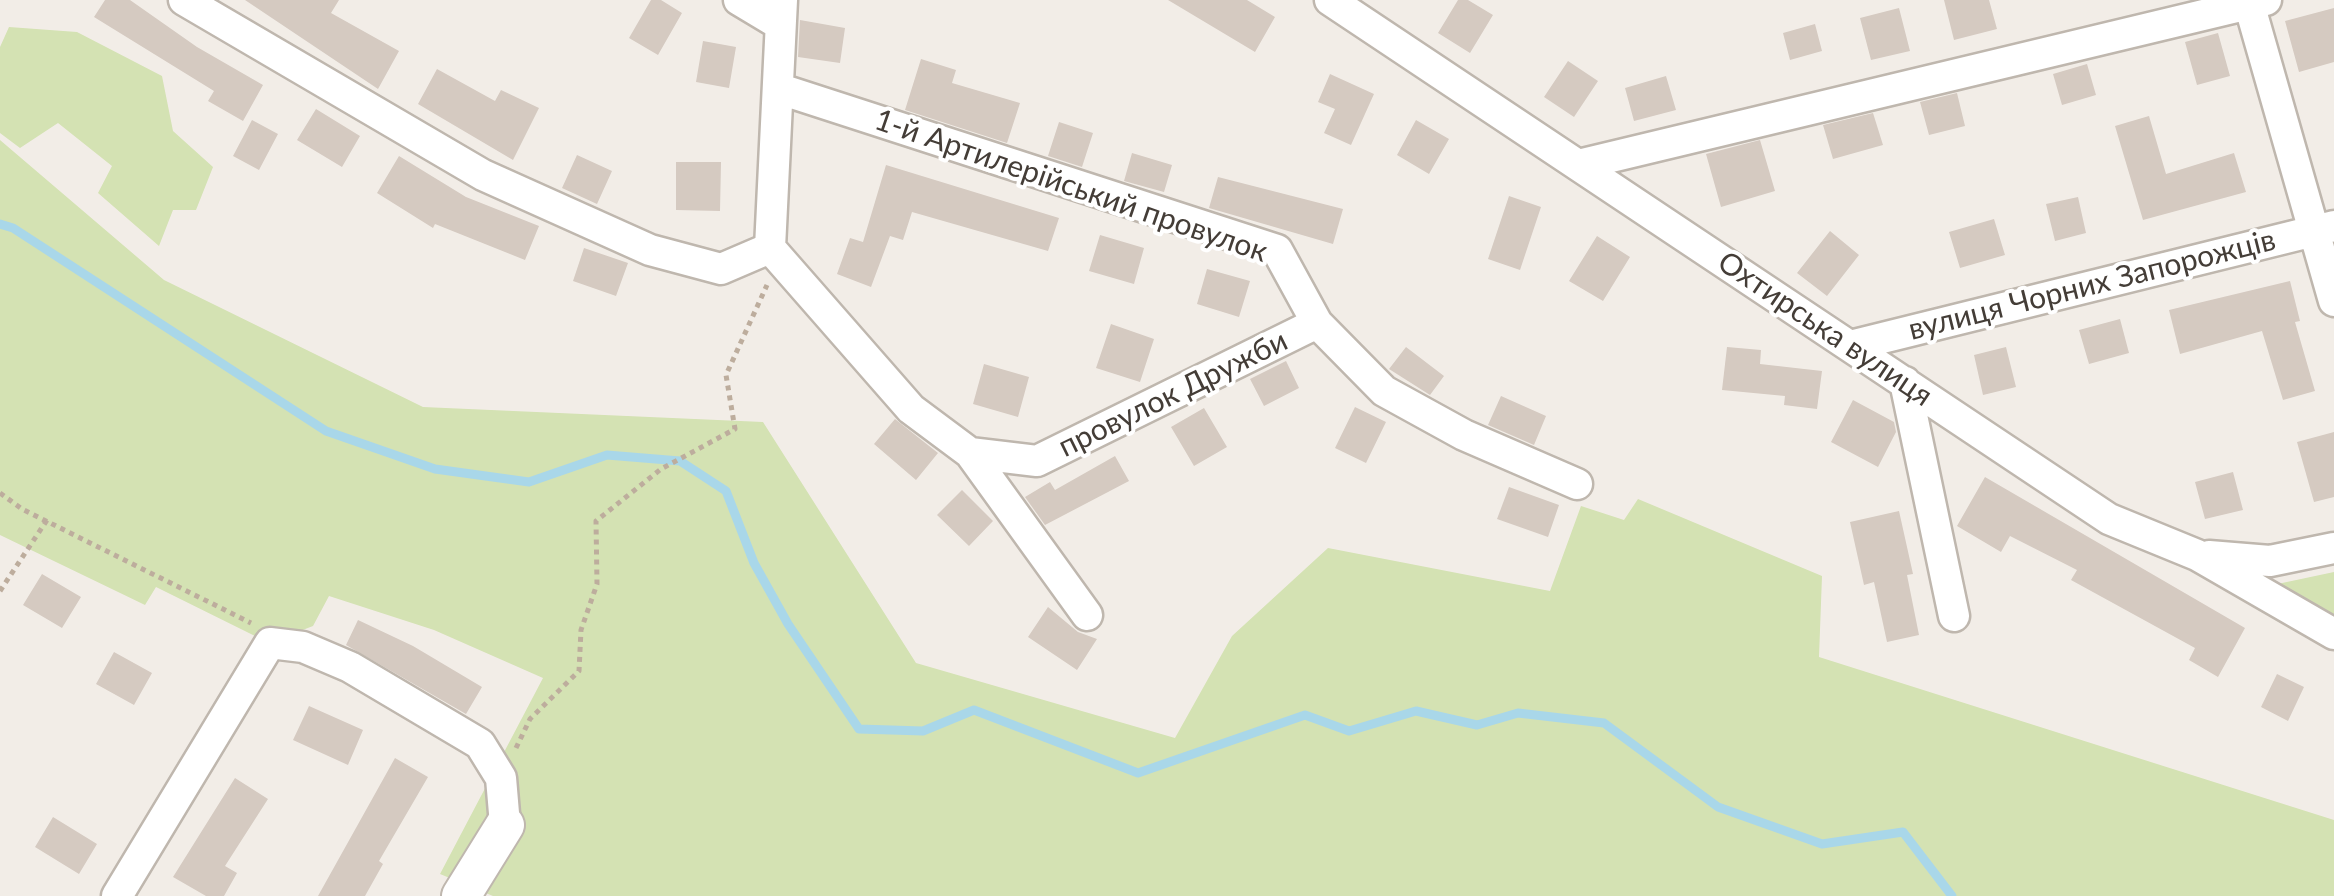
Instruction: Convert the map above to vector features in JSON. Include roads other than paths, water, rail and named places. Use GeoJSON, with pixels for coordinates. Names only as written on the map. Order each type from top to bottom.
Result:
{"type":"FeatureCollection","features":[{"type":"Feature","properties":{"kind":"street"},"geometry":{"type":"LineString","coordinates":[[184,0],[483,175],[650,250],[721,269],[770,248]]}},
{"type":"Feature","properties":{"kind":"street"},"geometry":{"type":"LineString","coordinates":[[739,0],[780,12],[780,89],[770,248],[910,410],[970,452],[1087,615]]}},
{"type":"Feature","properties":{"kind":"street","name":"Охтирська вулиця"},"geometry":{"type":"LineString","coordinates":[[1330,0],[2109,518],[2196,555],[2334,634]]}},
{"type":"Feature","properties":{"kind":"street"},"geometry":{"type":"LineString","coordinates":[[1578,164],[2254,1],[2324,228],[2334,301]]}},
{"type":"Feature","properties":{"kind":"street","name":"1-й Артилерійський провулок"},"geometry":{"type":"LineString","coordinates":[[780,89],[1276,250],[1316,323],[1384,391],[1464,435],[1577,484]]}},
{"type":"Feature","properties":{"kind":"street","name":"вулиця Чорних Запорожців"},"geometry":{"type":"LineString","coordinates":[[1850,346],[2324,228]]}},
{"type":"Feature","properties":{"kind":"street","name":"провулок Дружби"},"geometry":{"type":"LineString","coordinates":[[970,452],[1037,462],[1316,323]]}},
{"type":"Feature","properties":{"kind":"street"},"geometry":{"type":"LineString","coordinates":[[1905,382],[1954,616]]}},
{"type":"Feature","properties":{"kind":"street"},"geometry":{"type":"LineString","coordinates":[[2196,555],[2270,562],[2334,548]]}},
{"type":"Feature","properties":{"kind":"street"},"geometry":{"type":"LineString","coordinates":[[116,896],[270,643],[303,646],[350,667],[480,744],[501,778],[504,824],[461,896]]}},
{"type":"Feature","properties":{"kind":"waterway"},"geometry":{"type":"LineString","coordinates":[[0,224],[13,228],[326,431],[435,469],[529,482],[607,455],[680,461],[726,491],[754,563],[788,624],[859,729],[923,731],[974,710],[1138,773],[1305,715],[1349,731],[1416,711],[1477,725],[1518,713],[1604,723],[1718,807],[1822,844],[1903,832],[1952,896]]}}]}
